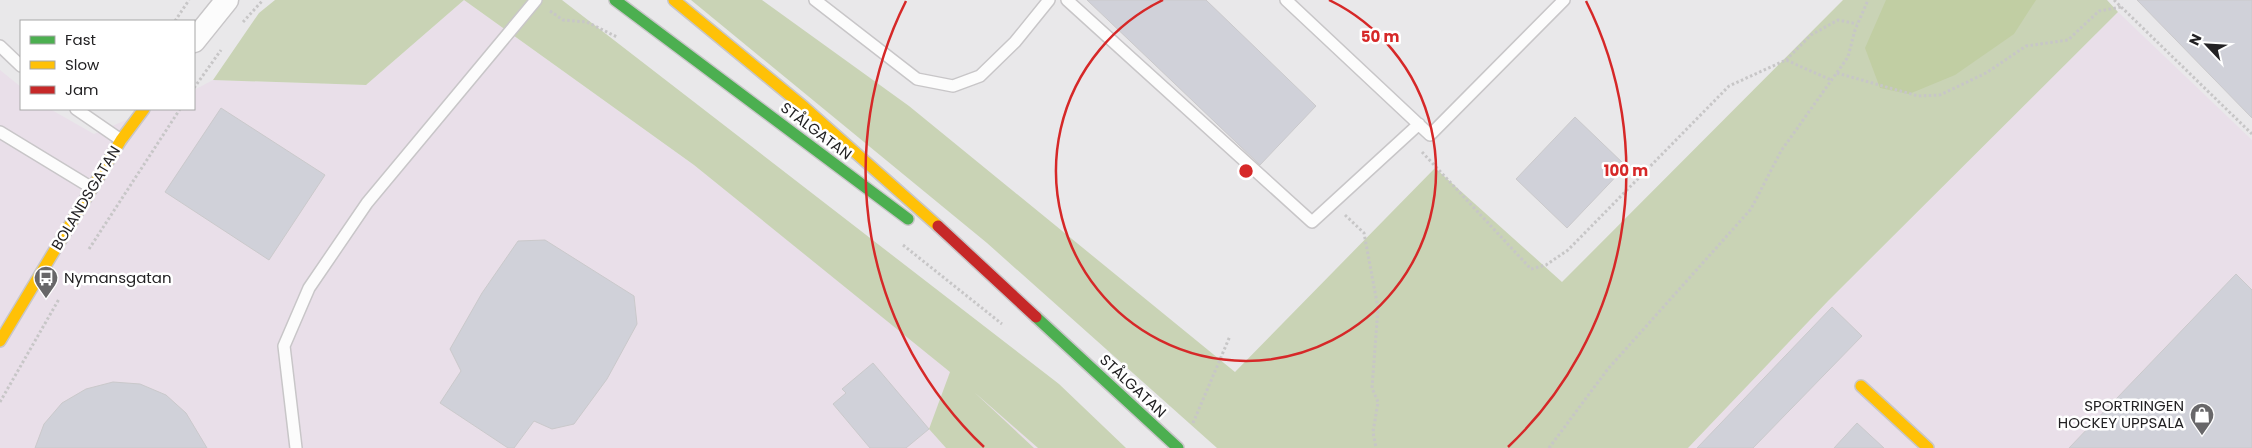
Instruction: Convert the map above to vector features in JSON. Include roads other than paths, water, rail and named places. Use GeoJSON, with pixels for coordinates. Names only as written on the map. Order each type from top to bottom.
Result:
{"type":"FeatureCollection","features":[{"type":"Feature","properties":{"kind":"main road","name":"STÅLGATAN"},"geometry":{"type":"LineString","coordinates":[[615,0],[918,226]]}},
{"type":"Feature","properties":{"kind":"main road","name":"STÅLGATAN"},"geometry":{"type":"LineString","coordinates":[[674,0],[735,48],[912,200],[1178,448]]}},
{"type":"Feature","properties":{"kind":"main road","name":"BOLANDSGATAN"},"geometry":{"type":"LineString","coordinates":[[0,341],[121,140],[143,110]]}},
{"type":"Feature","properties":{"kind":"main road","name":"STÅLGATAN"},"geometry":{"type":"LineString","coordinates":[[933,237],[1001,284]]}},
{"type":"Feature","properties":{"kind":"main road"},"geometry":{"type":"LineString","coordinates":[[1861,386],[1928,448]]}},
{"type":"Feature","properties":{"kind":"street"},"geometry":{"type":"LineString","coordinates":[[195,39],[215,9],[227,0]]}},
{"type":"Feature","properties":{"kind":"lane"},"geometry":{"type":"LineString","coordinates":[[296,448],[284,346],[309,288],[367,203],[536,0]]}},
{"type":"Feature","properties":{"kind":"lane"},"geometry":{"type":"LineString","coordinates":[[815,0],[916,79],[953,86],[980,76],[1015,42],[1049,0]]}},
{"type":"Feature","properties":{"kind":"lane"},"geometry":{"type":"LineString","coordinates":[[1067,0],[1312,222],[1419,124]]}},
{"type":"Feature","properties":{"kind":"lane"},"geometry":{"type":"LineString","coordinates":[[1286,0],[1430,135],[1564,0]]}},
{"type":"Feature","properties":{"kind":"lane"},"geometry":{"type":"LineString","coordinates":[[0,46],[20,65]]}},
{"type":"Feature","properties":{"kind":"lane"},"geometry":{"type":"LineString","coordinates":[[77,110],[121,140]]}},
{"type":"Feature","properties":{"kind":"lane"},"geometry":{"type":"LineString","coordinates":[[0,132],[92,188]]}},
{"type":"Feature","properties":{"kind":"place","name":"Nymansgatan"},"geometry":{"type":"Point","coordinates":[46,299]}},
{"type":"Feature","properties":{"kind":"place","name":"SPORTRINGEN HOCKEY UPPSALA"},"geometry":{"type":"Point","coordinates":[2202,436]}}]}
